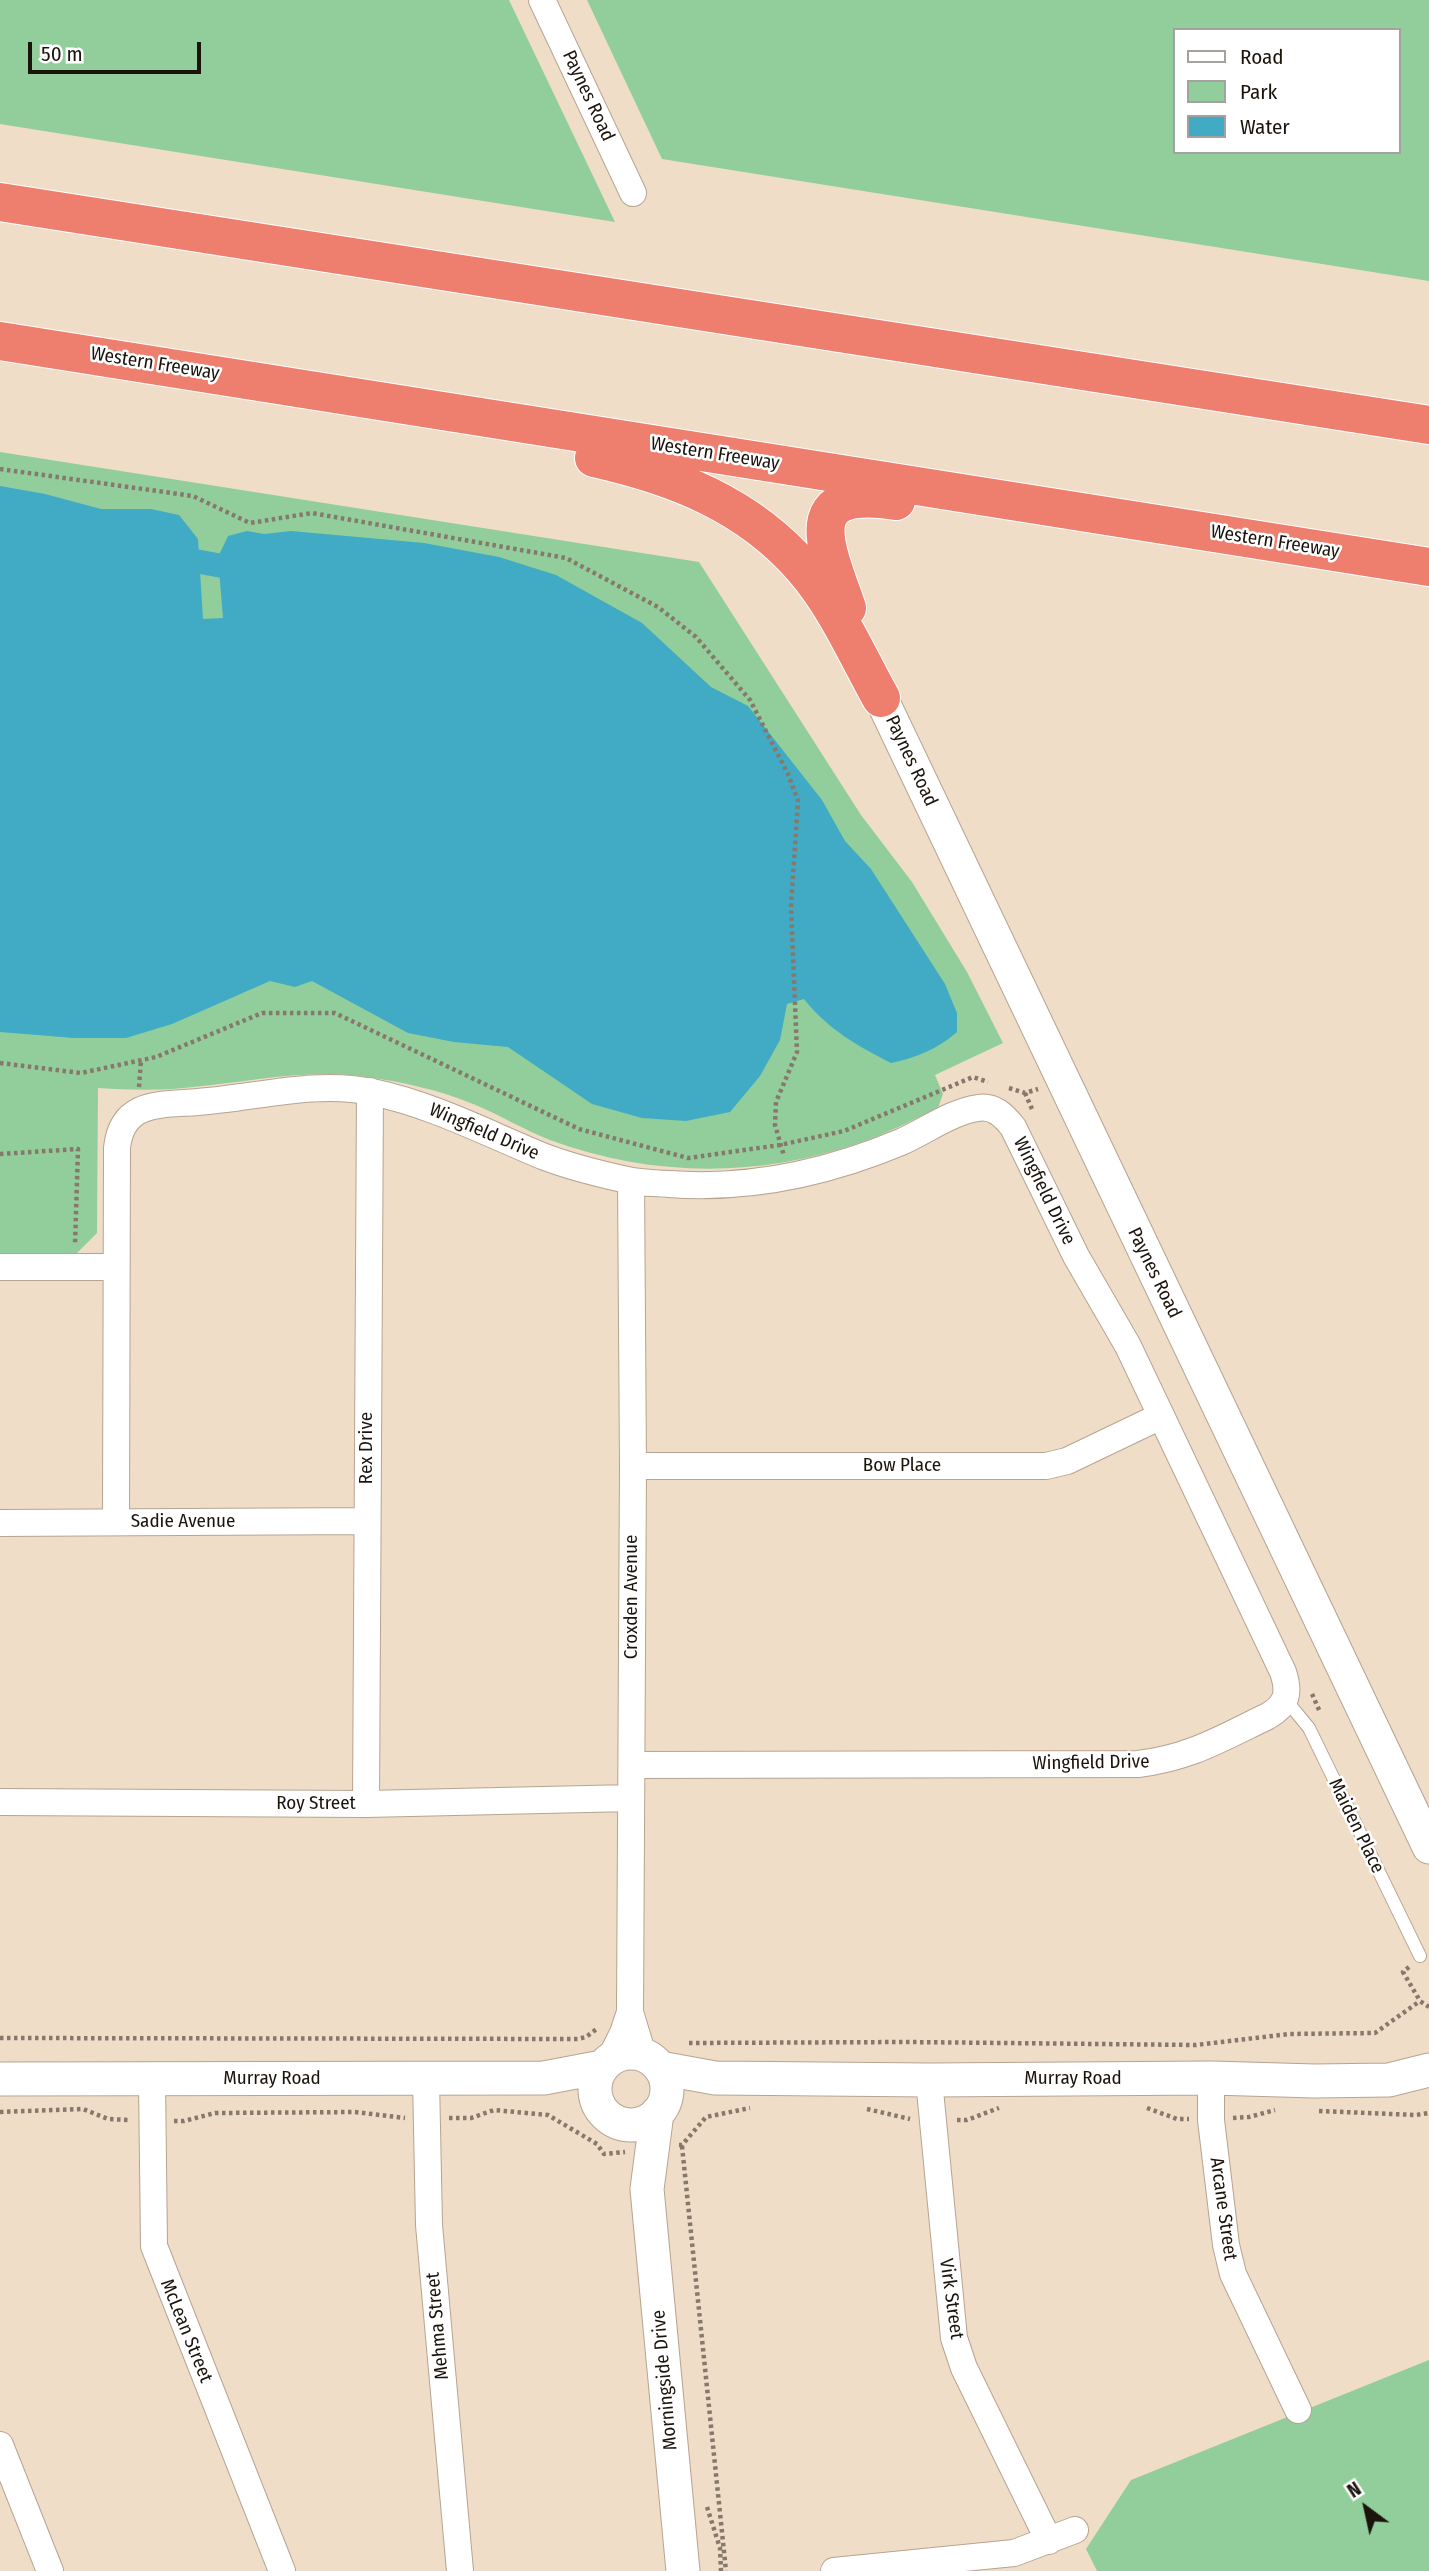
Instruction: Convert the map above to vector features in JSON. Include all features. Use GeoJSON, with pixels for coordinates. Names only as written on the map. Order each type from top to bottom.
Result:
{"type":"FeatureCollection","features":[{"type":"Feature","properties":{"kind":"highway"},"geometry":{"type":"LineString","coordinates":[[0,202],[1429,425]]}},
{"type":"Feature","properties":{"kind":"highway","name":"Western Freeway"},"geometry":{"type":"LineString","coordinates":[[0,341],[1429,567]]}},
{"type":"Feature","properties":{"kind":"highway"},"geometry":{"type":"LineString","coordinates":[[186,369],[592,457],[643,469],[685,484],[752,521],[804,569],[841,625],[881,698]]}},
{"type":"Feature","properties":{"kind":"highway"},"geometry":{"type":"LineString","coordinates":[[881,698],[825,544],[824,528],[828,517],[835,507],[846,501],[877,498],[1032,523],[1322,549]]}},
{"type":"Feature","properties":{"kind":"street","name":"Paynes Road"},"geometry":{"type":"LineString","coordinates":[[542,0],[633,192]]}},
{"type":"Feature","properties":{"kind":"street","name":"Paynes Road"},"geometry":{"type":"LineString","coordinates":[[881,698],[1429,1847]]}},
{"type":"Feature","properties":{"kind":"street","name":"Wingfield Drive"},"geometry":{"type":"LineString","coordinates":[[116,1522],[118,1135],[125,1122],[136,1112],[152,1105],[317,1089],[370,1091],[425,1106],[469,1122],[547,1158],[631,1181],[692,1186],[791,1178],[847,1163],[904,1141],[967,1110],[992,1108],[1003,1115],[1013,1127],[1076,1256],[1128,1346],[1283,1672],[1288,1693],[1286,1700],[1280,1709],[1268,1716],[1191,1754],[1168,1761],[1138,1764],[632,1765]]}},
{"type":"Feature","properties":{"kind":"street","name":"Rex Drive"},"geometry":{"type":"LineString","coordinates":[[366,1804],[370,1091]]}},
{"type":"Feature","properties":{"kind":"street","name":"Croxden Avenue"},"geometry":{"type":"LineString","coordinates":[[606,2063],[627,2019],[632,1765],[631,1181]]}},
{"type":"Feature","properties":{"kind":"street"},"geometry":{"type":"LineString","coordinates":[[0,1267],[116,1267]]}},
{"type":"Feature","properties":{"kind":"street","name":"Bow Place"},"geometry":{"type":"LineString","coordinates":[[633,1466],[1046,1466],[1067,1461],[1161,1416]]}},
{"type":"Feature","properties":{"kind":"street","name":"Sadie Avenue"},"geometry":{"type":"LineString","coordinates":[[0,1522],[367,1521]]}},
{"type":"Feature","properties":{"kind":"street","name":"Roy Street"},"geometry":{"type":"LineString","coordinates":[[0,1802],[366,1804],[631,1798]]}},
{"type":"Feature","properties":{"kind":"street","name":"Croxden Avenue"},"geometry":{"type":"LineString","coordinates":[[627,2019],[652,2061]]}},
{"type":"Feature","properties":{"kind":"street"},"geometry":{"type":"LineString","coordinates":[[620,2054],[652,2061],[665,2078],[661,2107],[641,2123],[630,2125],[606,2112],[595,2088],[597,2077],[606,2063],[620,2054]]}},
{"type":"Feature","properties":{"kind":"street","name":"Murray Road"},"geometry":{"type":"LineString","coordinates":[[652,2061],[715,2078],[1389,2080],[1429,2070]]}},
{"type":"Feature","properties":{"kind":"street","name":"Murray Road"},"geometry":{"type":"LineString","coordinates":[[0,2079],[544,2078],[606,2063]]}},
{"type":"Feature","properties":{"kind":"street","name":"Murray Road"},"geometry":{"type":"LineString","coordinates":[[544,2078],[606,2112]]}},
{"type":"Feature","properties":{"kind":"street","name":"Murray Road"},"geometry":{"type":"LineString","coordinates":[[661,2107],[715,2078]]}},
{"type":"Feature","properties":{"kind":"street","name":"Arcane Street"},"geometry":{"type":"LineString","coordinates":[[1211,2078],[1211,2120],[1226,2245],[1233,2274],[1298,2410]]}},
{"type":"Feature","properties":{"kind":"street","name":"McLean Street"},"geometry":{"type":"LineString","coordinates":[[152,2079],[154,2246],[282,2571]]}},
{"type":"Feature","properties":{"kind":"street","name":"Mehma Street"},"geometry":{"type":"LineString","coordinates":[[426,2080],[429,2225],[460,2571]]}},
{"type":"Feature","properties":{"kind":"street","name":"Virk Street"},"geometry":{"type":"LineString","coordinates":[[929,2080],[954,2338],[964,2368],[1049,2540]]}},
{"type":"Feature","properties":{"kind":"street","name":"Morningside Drive"},"geometry":{"type":"LineString","coordinates":[[661,2107],[647,2189],[683,2571]]}},
{"type":"Feature","properties":{"kind":"street","name":"Morningside Drive"},"geometry":{"type":"LineString","coordinates":[[606,2112],[655,2148]]}},
{"type":"Feature","properties":{"kind":"street"},"geometry":{"type":"LineString","coordinates":[[0,2445],[51,2571]]}},
{"type":"Feature","properties":{"kind":"street"},"geometry":{"type":"LineString","coordinates":[[834,2571],[1014,2553],[1075,2530]]}},
{"type":"Feature","properties":{"kind":"lane","name":"Maiden Place"},"geometry":{"type":"LineString","coordinates":[[1286,1700],[1309,1728],[1420,1956]]}},
{"type":"Feature","properties":{"kind":"path"},"geometry":{"type":"LineString","coordinates":[[0,469],[193,496],[250,523],[312,513],[566,558],[657,607],[696,637],[750,700],[788,774],[798,801],[791,907],[797,1052],[776,1102],[775,1125],[791,1178]]}},
{"type":"Feature","properties":{"kind":"path"},"geometry":{"type":"LineString","coordinates":[[0,1063],[81,1073],[156,1057],[262,1013],[335,1013],[579,1129],[688,1158],[780,1145],[844,1131],[972,1077],[1024,1093],[1062,1082]]}},
{"type":"Feature","properties":{"kind":"path"},"geometry":{"type":"LineString","coordinates":[[0,1154],[78,1149],[75,1267]]}},
{"type":"Feature","properties":{"kind":"path"},"geometry":{"type":"LineString","coordinates":[[1420,1956],[1403,1972],[1420,2001],[1429,2007]]}},
{"type":"Feature","properties":{"kind":"path"},"geometry":{"type":"LineString","coordinates":[[687,2043],[1196,2045],[1289,2034],[1375,2033],[1420,2001]]}},
{"type":"Feature","properties":{"kind":"path"},"geometry":{"type":"LineString","coordinates":[[0,2038],[578,2039],[586,2037],[601,2024],[627,2019]]}},
{"type":"Feature","properties":{"kind":"path"},"geometry":{"type":"LineString","coordinates":[[0,2112],[83,2109],[108,2119],[184,2121],[215,2113],[355,2112],[381,2117],[471,2118],[494,2110],[548,2115],[597,2144],[604,2154],[655,2148],[706,2117],[754,2107]]}},
{"type":"Feature","properties":{"kind":"path"},"geometry":{"type":"LineString","coordinates":[[862,2108],[898,2118],[967,2120],[1000,2108]]}},
{"type":"Feature","properties":{"kind":"path"},"geometry":{"type":"LineString","coordinates":[[1134,2108],[1147,2108],[1177,2119],[1211,2120],[1249,2117],[1281,2108]]}},
{"type":"Feature","properties":{"kind":"path"},"geometry":{"type":"LineString","coordinates":[[1308,2110],[1416,2115],[1429,2113]]}},
{"type":"Feature","properties":{"kind":"path"},"geometry":{"type":"LineString","coordinates":[[655,2148],[726,2571]]}},
{"type":"Feature","properties":{"kind":"green space"},"geometry":{"type":"Polygon","coordinates":[[[0,0],[509,0],[615,222],[0,124],[0,0]]]}},
{"type":"Feature","properties":{"kind":"green space"},"geometry":{"type":"Polygon","coordinates":[[[587,0],[1429,0],[1429,281],[662,159],[587,0]]]}},
{"type":"Feature","properties":{"kind":"green space"},"geometry":{"type":"Polygon","coordinates":[[[0,452],[699,562],[861,815],[912,882],[967,972],[1003,1043],[935,1075],[943,1094],[938,1108],[908,1123],[818,1155],[780,1163],[703,1169],[626,1161],[588,1152],[550,1140],[483,1108],[447,1095],[366,1077],[322,1074],[169,1089],[98,1088],[97,1233],[76,1254],[0,1254],[0,452]]]}},
{"type":"Feature","properties":{"kind":"green space"},"geometry":{"type":"Polygon","coordinates":[[[1429,2360],[1429,2571],[1097,2571],[1086,2549],[1131,2480],[1429,2360]]]}},
{"type":"Feature","properties":{"kind":"water"},"geometry":{"type":"Polygon","coordinates":[[[0,486],[45,494],[101,509],[151,509],[179,515],[198,539],[203,619],[223,618],[218,557],[228,536],[247,531],[264,534],[291,531],[424,543],[499,557],[556,575],[642,623],[711,687],[748,706],[822,800],[845,841],[871,869],[945,984],[957,1013],[957,1032],[926,1052],[891,1063],[844,1036],[823,1020],[804,999],[787,1004],[780,1040],[760,1076],[730,1112],[686,1121],[642,1118],[592,1104],[508,1047],[454,1042],[408,1033],[312,981],[295,987],[270,981],[172,1024],[126,1038],[74,1038],[0,1032],[0,486]]]}},
{"type":"Feature","properties":{"kind":"waterway"},"geometry":{"type":"LineString","coordinates":[[167,556],[228,567],[252,566]]}}]}
